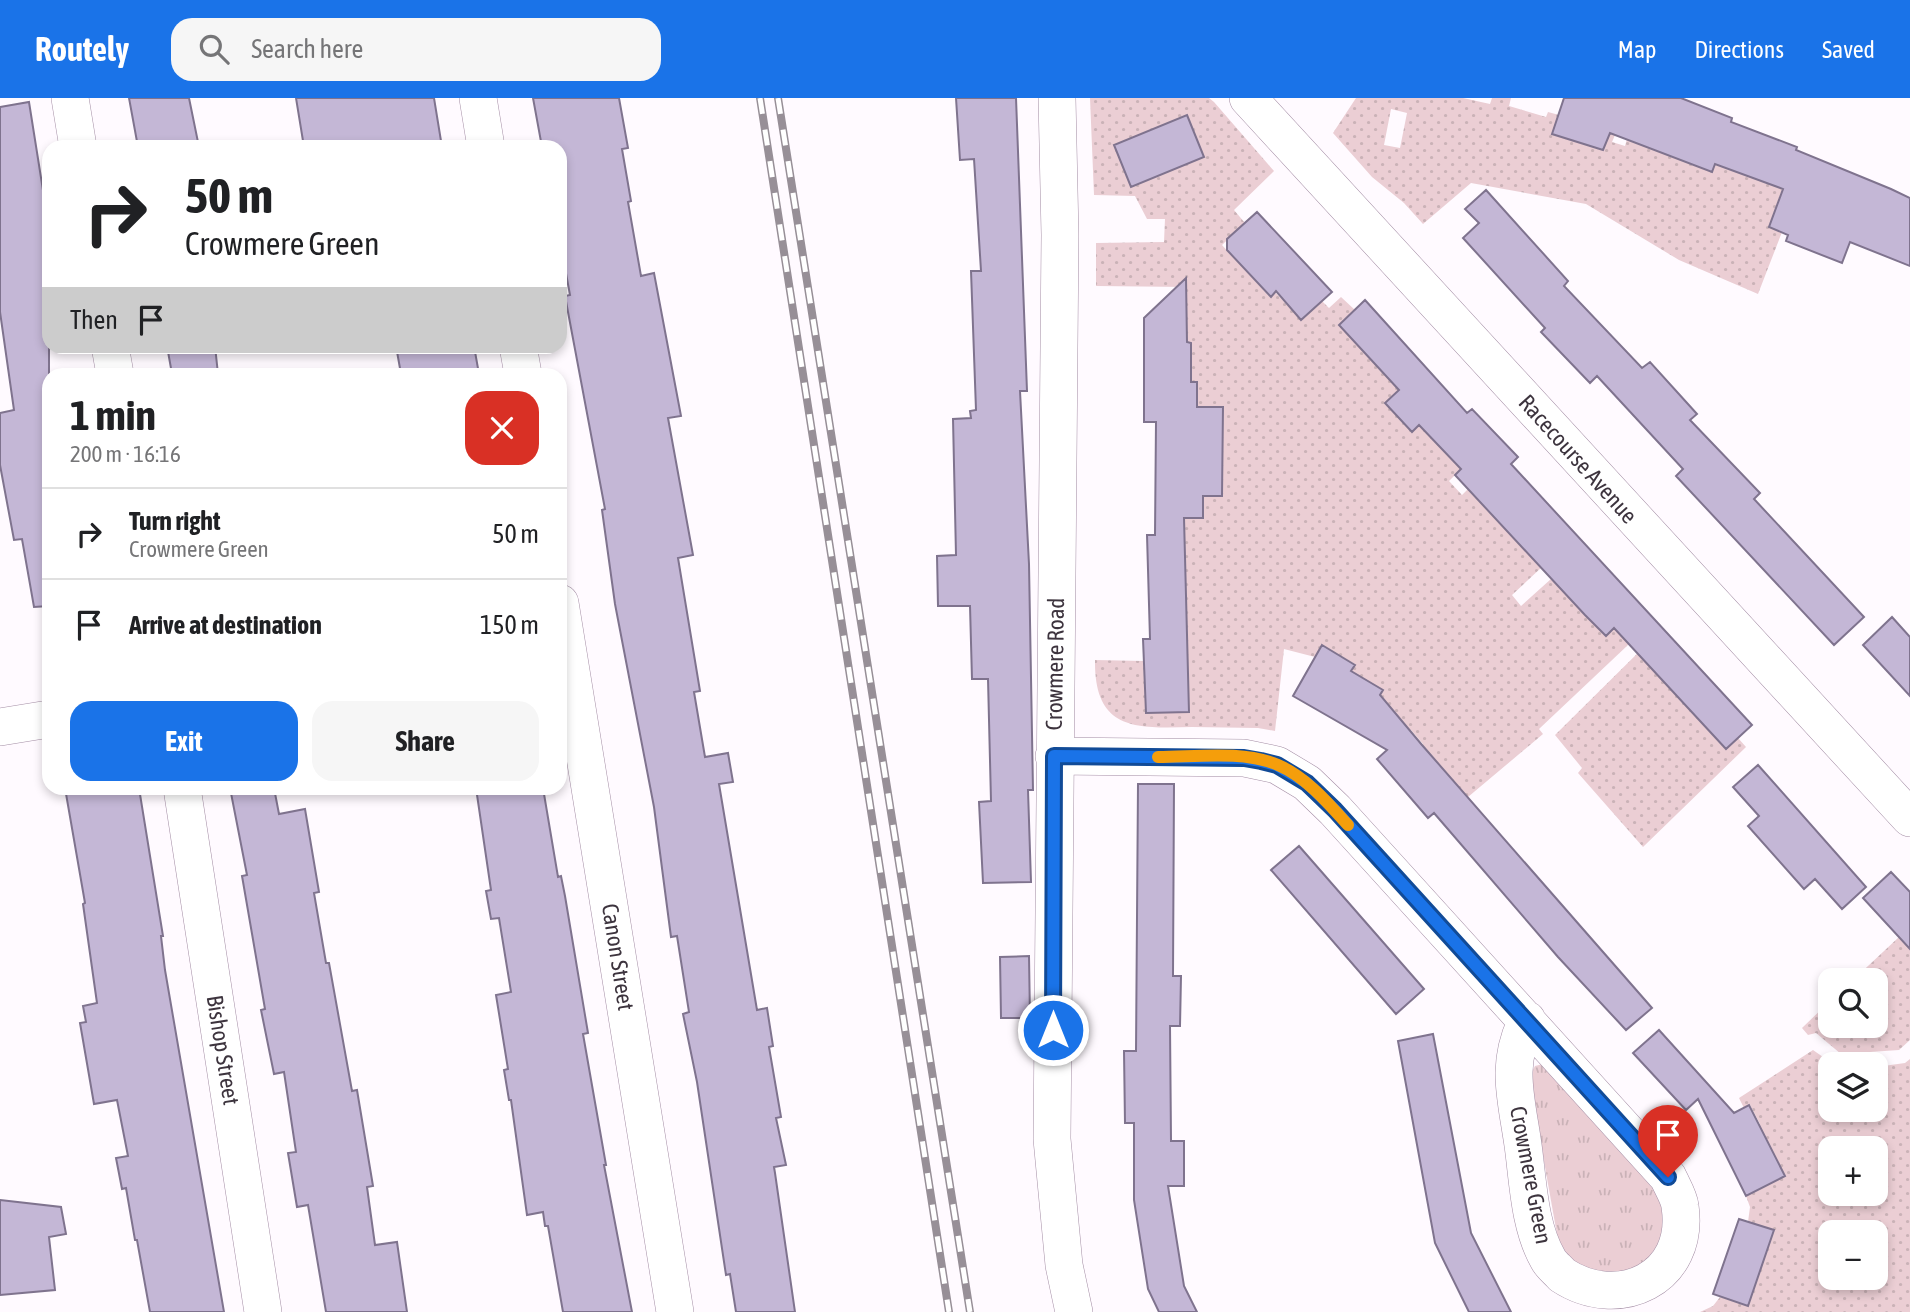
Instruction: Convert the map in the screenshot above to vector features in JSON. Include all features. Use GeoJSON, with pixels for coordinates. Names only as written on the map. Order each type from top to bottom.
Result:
{"type":"FeatureCollection","features":[{"type":"Feature","properties":{"kind":"street"},"geometry":{"type":"LineString","coordinates":[[70,98],[77,140]]}},
{"type":"Feature","properties":{"kind":"street"},"geometry":{"type":"LineString","coordinates":[[478,98],[485,140]]}},
{"type":"Feature","properties":{"kind":"street","name":"Crowmere Road"},"geometry":{"type":"LineString","coordinates":[[1057,98],[1060,249],[1052,1139],[1064,1265],[1074,1312]]}},
{"type":"Feature","properties":{"kind":"street","name":"Racecourse Avenue"},"geometry":{"type":"LineString","coordinates":[[1248,98],[1910,818]]}},
{"type":"Feature","properties":{"kind":"street","name":"Canon Street"},"geometry":{"type":"LineString","coordinates":[[567,656],[675,1312]]}},
{"type":"Feature","properties":{"kind":"street"},"geometry":{"type":"LineString","coordinates":[[0,727],[42,720]]}},
{"type":"Feature","properties":{"kind":"street","name":"Crowmere Green"},"geometry":{"type":"LineString","coordinates":[[1054,756],[1244,758],[1277,765],[1307,783],[1528,1020],[1668,1177],[1681,1205],[1680,1239],[1670,1268],[1653,1286],[1620,1297],[1590,1294],[1570,1283],[1548,1261],[1537,1231],[1512,1073],[1516,1044],[1528,1020]]}},
{"type":"Feature","properties":{"kind":"street","name":"Bishop Street"},"geometry":{"type":"LineString","coordinates":[[183,795],[263,1312]]}},
{"type":"Feature","properties":{"kind":"green space"},"geometry":{"type":"Polygon","coordinates":[[[1090,98],[1209,98],[1214,102],[1274,171],[1234,210],[1245,223],[1222,245],[1270,297],[1275,292],[1301,320],[1322,301],[1329,308],[1341,297],[1355,310],[1339,325],[1399,390],[1385,403],[1412,432],[1441,405],[1461,469],[1449,481],[1462,495],[1468,489],[1542,567],[1512,595],[1521,606],[1571,561],[1558,585],[1606,636],[1631,612],[1646,628],[1539,729],[1543,734],[1468,797],[1446,772],[1417,749],[1423,744],[1411,730],[1401,738],[1370,713],[1383,690],[1351,671],[1355,664],[1335,653],[1328,664],[1315,657],[1284,649],[1275,731],[1258,728],[1137,725],[1123,721],[1111,713],[1102,701],[1095,660],[1144,661],[1146,713],[1189,712],[1183,529],[1155,530],[1156,518],[1198,421],[1197,382],[1180,382],[1191,362],[1191,343],[1179,342],[1187,314],[1187,287],[1096,286],[1096,243],[1164,242],[1165,219],[1147,219],[1135,196],[1094,195],[1090,98]]]}},
{"type":"Feature","properties":{"kind":"green space"},"geometry":{"type":"Polygon","coordinates":[[[1356,98],[1463,98],[1490,104],[1492,98],[1511,98],[1509,106],[1546,117],[1548,112],[1559,115],[1626,110],[1612,142],[1625,146],[1627,139],[1717,160],[1752,137],[1739,173],[1770,184],[1785,181],[1769,226],[1782,232],[1758,294],[1679,260],[1586,204],[1471,183],[1423,224],[1404,203],[1372,177],[1333,133],[1356,98]],[[1391,109],[1384,145],[1400,148],[1407,113],[1391,109]]]}},
{"type":"Feature","properties":{"kind":"green space"},"geometry":{"type":"Polygon","coordinates":[[[1652,639],[1641,657],[1725,749],[1738,738],[1746,747],[1643,847],[1578,773],[1582,768],[1555,735],[1652,639]]]}},
{"type":"Feature","properties":{"kind":"green space"},"geometry":{"type":"Polygon","coordinates":[[[1899,937],[1910,949],[1910,1040],[1899,1050],[1839,1052],[1822,1038],[1888,1038],[1888,968],[1866,968],[1899,937]]]}},
{"type":"Feature","properties":{"kind":"green space"},"geometry":{"type":"Polygon","coordinates":[[[1818,1013],[1818,1035],[1808,1035],[1802,1028],[1818,1013]]]}},
{"type":"Feature","properties":{"kind":"green space"},"geometry":{"type":"Polygon","coordinates":[[[1813,1050],[1818,1054],[1818,1122],[1888,1122],[1888,1065],[1905,1063],[1910,1059],[1910,1312],[1700,1312],[1713,1306],[1720,1297],[1748,1306],[1773,1231],[1748,1222],[1750,1207],[1746,1196],[1785,1176],[1774,1155],[1753,1128],[1760,1124],[1750,1105],[1744,1108],[1739,1098],[1813,1050]]]}},
{"type":"Feature","properties":{"kind":"green space"},"geometry":{"type":"Polygon","coordinates":[[[1543,1064],[1652,1175],[1671,1219],[1645,1272],[1591,1276],[1566,1254],[1558,1240],[1529,1077],[1535,1066],[1543,1064]]]}},
{"type":"Feature","properties":{"kind":"building"},"geometry":{"type":"Polygon","coordinates":[[[129,98],[189,98],[198,140],[137,140],[129,98]]]}},
{"type":"Feature","properties":{"kind":"building"},"geometry":{"type":"Polygon","coordinates":[[[296,98],[434,98],[441,140],[303,140],[296,98]]]}},
{"type":"Feature","properties":{"kind":"building"},"geometry":{"type":"Polygon","coordinates":[[[533,98],[619,98],[628,148],[622,149],[631,201],[628,202],[641,276],[654,273],[681,416],[668,418],[693,555],[678,558],[700,691],[694,692],[705,757],[728,753],[733,782],[719,784],[757,1010],[767,1008],[773,1046],[769,1047],[781,1117],[776,1118],[786,1165],[774,1167],[795,1312],[736,1312],[730,1274],[726,1275],[697,1082],[683,1014],[689,1012],[677,936],[671,937],[654,807],[615,604],[602,510],[605,509],[567,307],[567,296],[570,295],[567,279],[567,140],[541,140],[533,98]]]}},
{"type":"Feature","properties":{"kind":"building"},"geometry":{"type":"Polygon","coordinates":[[[956,98],[1016,98],[1027,391],[1020,391],[1029,564],[1033,790],[1028,790],[1031,882],[983,883],[979,802],[991,801],[988,679],[972,679],[970,606],[938,606],[937,556],[956,555],[953,419],[971,418],[970,411],[976,410],[971,271],[981,271],[974,159],[960,160],[956,98]]]}},
{"type":"Feature","properties":{"kind":"building"},"geometry":{"type":"Polygon","coordinates":[[[1564,98],[1681,98],[1910,198],[1910,266],[1850,242],[1842,263],[1786,241],[1788,235],[1769,227],[1783,189],[1715,164],[1712,172],[1610,133],[1603,150],[1552,134],[1564,98]]]}},
{"type":"Feature","properties":{"kind":"building"},"geometry":{"type":"Polygon","coordinates":[[[29,102],[42,184],[42,354],[49,354],[49,368],[42,368],[42,606],[34,607],[22,539],[14,540],[0,465],[0,413],[14,410],[0,312],[0,107],[29,102]]]}},
{"type":"Feature","properties":{"kind":"building"},"geometry":{"type":"Polygon","coordinates":[[[1187,115],[1204,157],[1131,187],[1114,145],[1187,115]]]}},
{"type":"Feature","properties":{"kind":"building"},"geometry":{"type":"Polygon","coordinates":[[[1486,190],[1568,281],[1564,286],[1642,368],[1650,362],[1697,414],[1690,420],[1760,493],[1754,499],[1864,617],[1834,645],[1676,476],[1683,469],[1597,376],[1590,383],[1541,332],[1545,328],[1463,238],[1479,223],[1465,209],[1486,190]]]}},
{"type":"Feature","properties":{"kind":"building"},"geometry":{"type":"Polygon","coordinates":[[[1257,212],[1332,292],[1301,320],[1276,291],[1271,297],[1227,250],[1227,239],[1257,212]]]}},
{"type":"Feature","properties":{"kind":"building"},"geometry":{"type":"Polygon","coordinates":[[[1186,278],[1187,342],[1191,343],[1191,382],[1197,382],[1197,407],[1223,407],[1222,496],[1203,496],[1203,518],[1184,518],[1189,712],[1146,713],[1143,639],[1150,639],[1147,535],[1155,535],[1156,422],[1144,422],[1144,318],[1186,278]]]}},
{"type":"Feature","properties":{"kind":"building"},"geometry":{"type":"Polygon","coordinates":[[[1365,300],[1467,413],[1472,409],[1518,457],[1511,464],[1752,725],[1726,749],[1614,628],[1606,636],[1585,615],[1455,475],[1461,469],[1419,425],[1412,432],[1385,403],[1399,390],[1339,325],[1365,300]]]}},
{"type":"Feature","properties":{"kind":"building"},"geometry":{"type":"Polygon","coordinates":[[[168,354],[216,354],[217,368],[171,368],[168,354]]]}},
{"type":"Feature","properties":{"kind":"building"},"geometry":{"type":"Polygon","coordinates":[[[397,354],[475,354],[478,368],[400,368],[397,354]]]}},
{"type":"Feature","properties":{"kind":"building"},"geometry":{"type":"Polygon","coordinates":[[[1892,617],[1910,637],[1910,696],[1863,645],[1892,617]]]}},
{"type":"Feature","properties":{"kind":"building"},"geometry":{"type":"Polygon","coordinates":[[[1322,645],[1355,665],[1351,671],[1383,690],[1380,695],[1422,745],[1652,1008],[1626,1030],[1558,957],[1434,813],[1428,818],[1377,759],[1387,750],[1293,696],[1322,645]]]}},
{"type":"Feature","properties":{"kind":"building"},"geometry":{"type":"Polygon","coordinates":[[[1758,765],[1866,887],[1842,909],[1815,879],[1804,889],[1748,826],[1759,816],[1733,787],[1758,765]]]}},
{"type":"Feature","properties":{"kind":"building"},"geometry":{"type":"Polygon","coordinates":[[[1138,784],[1174,784],[1173,976],[1181,976],[1180,1026],[1170,1026],[1171,1141],[1184,1141],[1184,1186],[1168,1186],[1184,1286],[1197,1312],[1159,1312],[1148,1289],[1134,1200],[1134,1123],[1125,1123],[1124,1051],[1136,1051],[1138,784]]]}},
{"type":"Feature","properties":{"kind":"building"},"geometry":{"type":"Polygon","coordinates":[[[66,795],[140,795],[163,936],[165,970],[224,1312],[150,1312],[126,1188],[122,1189],[116,1158],[128,1156],[117,1100],[94,1104],[80,1023],[86,1022],[83,1006],[97,1003],[83,904],[85,903],[66,795]]]}},
{"type":"Feature","properties":{"kind":"building"},"geometry":{"type":"Polygon","coordinates":[[[231,795],[275,795],[279,814],[305,809],[319,892],[314,893],[326,963],[329,963],[352,1091],[357,1090],[373,1186],[367,1187],[375,1245],[397,1242],[407,1312],[326,1312],[308,1205],[297,1207],[288,1153],[296,1152],[284,1072],[274,1074],[261,1010],[265,1009],[242,876],[247,875],[231,795]]]}},
{"type":"Feature","properties":{"kind":"building"},"geometry":{"type":"Polygon","coordinates":[[[477,795],[544,795],[558,877],[561,876],[565,896],[588,1033],[583,1034],[604,1165],[632,1312],[563,1312],[548,1226],[545,1226],[543,1212],[527,1215],[511,1100],[504,1070],[508,1069],[496,995],[511,992],[499,918],[491,919],[486,891],[491,890],[477,795]]]}},
{"type":"Feature","properties":{"kind":"building"},"geometry":{"type":"Polygon","coordinates":[[[1299,846],[1424,989],[1396,1014],[1271,870],[1299,846]]]}},
{"type":"Feature","properties":{"kind":"building"},"geometry":{"type":"Polygon","coordinates":[[[1891,872],[1910,892],[1910,949],[1863,898],[1891,872]]]}},
{"type":"Feature","properties":{"kind":"building"},"geometry":{"type":"Polygon","coordinates":[[[1029,956],[1030,1018],[1001,1018],[1000,957],[1029,956]]]}},
{"type":"Feature","properties":{"kind":"building"},"geometry":{"type":"Polygon","coordinates":[[[1659,1030],[1734,1113],[1749,1105],[1785,1176],[1746,1196],[1698,1099],[1686,1110],[1633,1053],[1659,1030]]]}},
{"type":"Feature","properties":{"kind":"building"},"geometry":{"type":"Polygon","coordinates":[[[1433,1034],[1471,1233],[1511,1312],[1469,1312],[1435,1243],[1398,1041],[1433,1034]]]}},
{"type":"Feature","properties":{"kind":"building"},"geometry":{"type":"Polygon","coordinates":[[[0,1200],[61,1207],[66,1234],[49,1237],[55,1290],[0,1295],[0,1200]]]}},
{"type":"Feature","properties":{"kind":"building"},"geometry":{"type":"Polygon","coordinates":[[[1739,1219],[1774,1230],[1748,1306],[1713,1294],[1739,1219]]]}},
{"type":"Feature","properties":{"kind":"railway"},"geometry":{"type":"LineString","coordinates":[[760,98],[949,1312]]}},
{"type":"Feature","properties":{"kind":"railway"},"geometry":{"type":"LineString","coordinates":[[778,98],[970,1312]]}},
{"type":"Feature","properties":{"kind":"slow traffic"},"geometry":{"type":"LineString","coordinates":[[1158,757],[1244,758],[1277,765],[1307,783],[1348,825]]}},
{"type":"Feature","properties":{"kind":"route"},"geometry":{"type":"LineString","coordinates":[[1053,1030],[1054,756],[1244,758],[1277,765],[1307,783],[1335,810],[1668,1177]]}}]}
